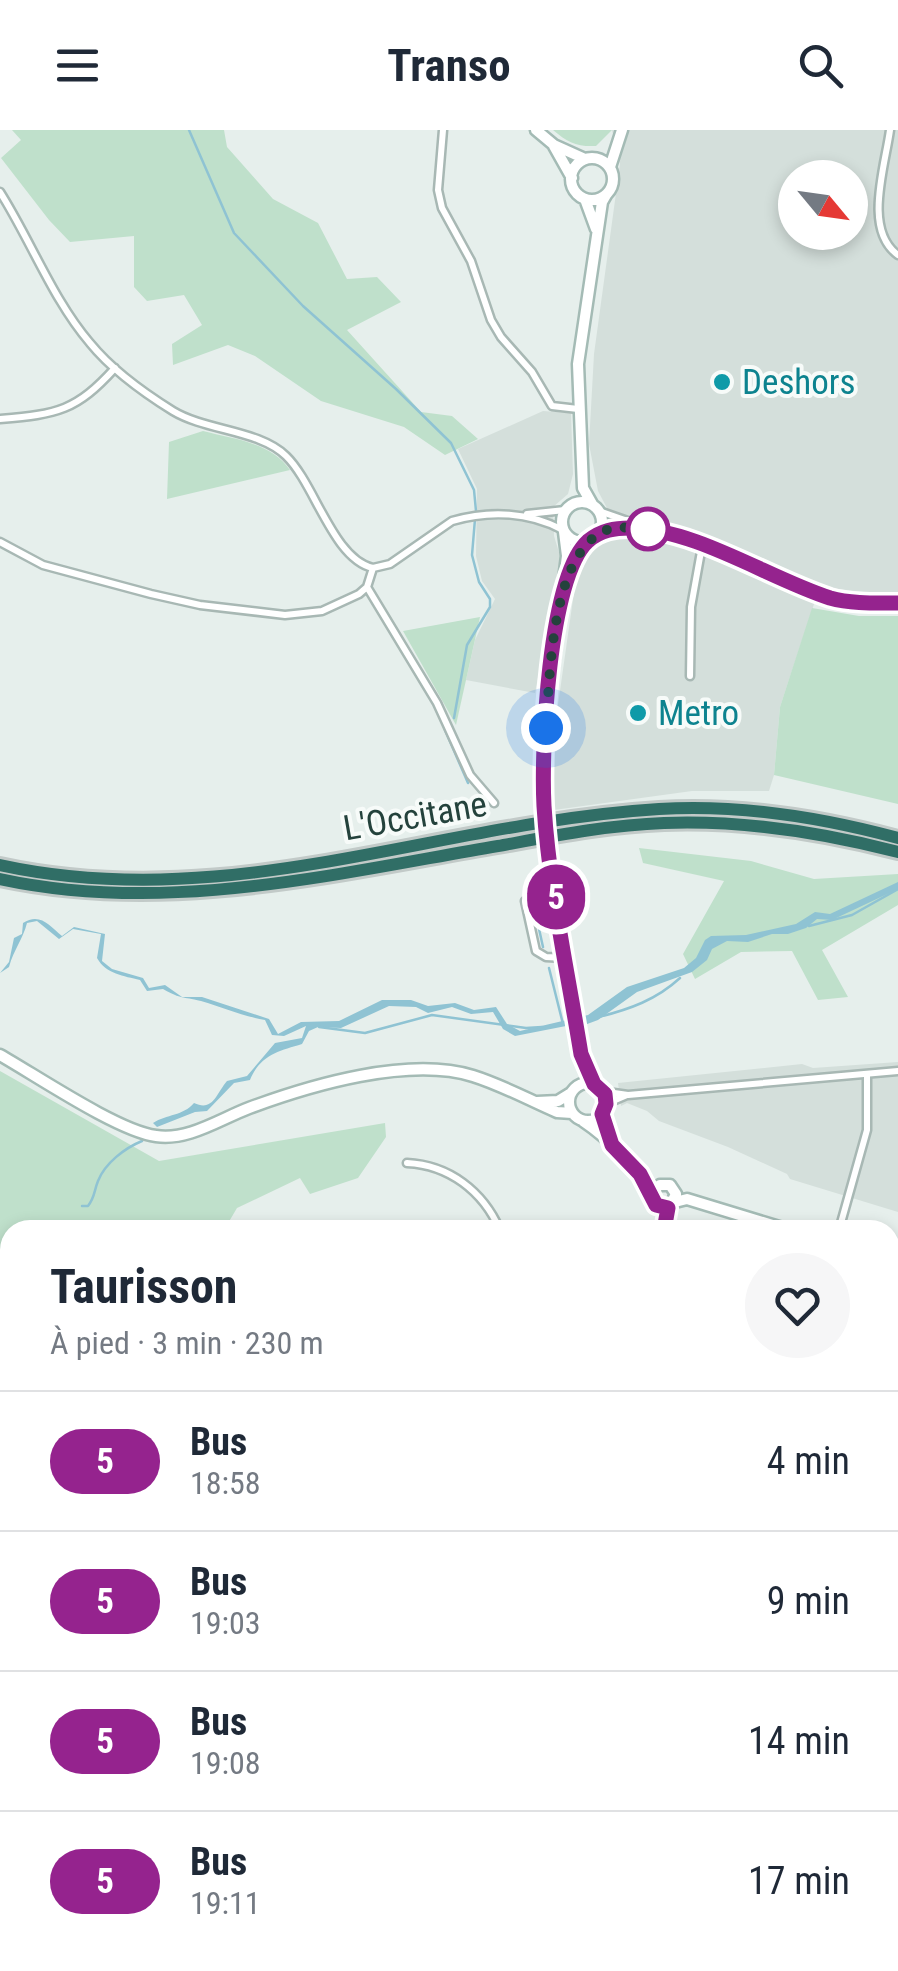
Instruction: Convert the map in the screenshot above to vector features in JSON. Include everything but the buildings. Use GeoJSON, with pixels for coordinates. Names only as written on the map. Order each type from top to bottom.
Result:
{"type":"FeatureCollection","features":[{"type":"Feature","properties":{"kind":"highway","name":"L'Occitane"},"geometry":{"type":"LineString","coordinates":[[0,865],[142,881],[270,873],[594,815],[662,809],[786,814],[898,838]]}},
{"type":"Feature","properties":{"kind":"highway","name":"L'Occitane"},"geometry":{"type":"LineString","coordinates":[[0,880],[90,892],[200,893],[281,884],[592,830],[663,823],[730,823],[829,834],[898,852]]}},
{"type":"Feature","properties":{"kind":"main road"},"geometry":{"type":"LineString","coordinates":[[536,130],[554,145],[610,167]]}},
{"type":"Feature","properties":{"kind":"main road"},"geometry":{"type":"LineString","coordinates":[[572,178],[576,167],[621,134]]}},
{"type":"Feature","properties":{"kind":"main road"},"geometry":{"type":"LineString","coordinates":[[564,587],[578,554],[602,522],[584,488],[578,409],[580,338],[602,202],[613,182],[610,167],[621,134]]}},
{"type":"Feature","properties":{"kind":"main road"},"geometry":{"type":"LineString","coordinates":[[554,145],[575,190],[596,200],[606,195]]}},
{"type":"Feature","properties":{"kind":"main road"},"geometry":{"type":"LineString","coordinates":[[585,198],[598,235]]}},
{"type":"Feature","properties":{"kind":"main road"},"geometry":{"type":"LineString","coordinates":[[581,462],[564,531],[568,556],[548,704],[544,809],[581,1054],[605,1094],[604,1109],[612,1145]]}},
{"type":"Feature","properties":{"kind":"main road"},"geometry":{"type":"LineString","coordinates":[[567,508],[581,501],[596,508]]}},
{"type":"Feature","properties":{"kind":"main road"},"geometry":{"type":"LineString","coordinates":[[564,531],[572,540],[594,537]]}},
{"type":"Feature","properties":{"kind":"main road"},"geometry":{"type":"LineString","coordinates":[[581,1054],[568,1103],[577,1116],[644,1176],[663,1203]]}},
{"type":"Feature","properties":{"kind":"main road"},"geometry":{"type":"LineString","coordinates":[[0,1056],[119,1122],[157,1136],[184,1134],[283,1095],[318,1086],[430,1069],[471,1075],[557,1112],[593,1120],[604,1109]]}},
{"type":"Feature","properties":{"kind":"main road"},"geometry":{"type":"LineString","coordinates":[[536,1102],[558,1101],[584,1083],[597,1085]]}},
{"type":"Feature","properties":{"kind":"main road"},"geometry":{"type":"LineString","coordinates":[[644,1176],[731,1211]]}},
{"type":"Feature","properties":{"kind":"main road"},"geometry":{"type":"LineString","coordinates":[[662,1220],[668,1185]]}},
{"type":"Feature","properties":{"kind":"main road"},"geometry":{"type":"LineString","coordinates":[[663,1203],[654,1190],[668,1185]]}},
{"type":"Feature","properties":{"kind":"main road"},"geometry":{"type":"LineString","coordinates":[[663,1203],[687,1199],[758,1220]]}},
{"type":"Feature","properties":{"kind":"street"},"geometry":{"type":"LineString","coordinates":[[443,130],[438,190],[442,208],[471,260],[491,320],[500,337],[532,372],[552,406],[578,409]]}},
{"type":"Feature","properties":{"kind":"street"},"geometry":{"type":"LineString","coordinates":[[890,130],[877,223],[882,240],[898,255]]}},
{"type":"Feature","properties":{"kind":"street"},"geometry":{"type":"LineString","coordinates":[[0,192],[80,331],[114,368],[176,412],[203,425],[261,441],[284,454],[351,556],[364,566],[390,564],[452,521],[567,508]]}},
{"type":"Feature","properties":{"kind":"street"},"geometry":{"type":"LineString","coordinates":[[0,420],[72,406],[114,368]]}},
{"type":"Feature","properties":{"kind":"street"},"geometry":{"type":"LineString","coordinates":[[596,508],[832,598],[898,603]]}},
{"type":"Feature","properties":{"kind":"street"},"geometry":{"type":"LineString","coordinates":[[523,515],[542,519],[564,531]]}},
{"type":"Feature","properties":{"kind":"street"},"geometry":{"type":"LineString","coordinates":[[594,537],[611,529],[646,529]]}},
{"type":"Feature","properties":{"kind":"street"},"geometry":{"type":"LineString","coordinates":[[0,542],[43,565],[184,601],[285,615],[322,610],[359,594],[367,586],[373,568]]}},
{"type":"Feature","properties":{"kind":"street"},"geometry":{"type":"LineString","coordinates":[[690,676],[692,608],[702,546]]}},
{"type":"Feature","properties":{"kind":"street"},"geometry":{"type":"LineString","coordinates":[[367,586],[437,703],[470,775],[494,803]]}},
{"type":"Feature","properties":{"kind":"street"},"geometry":{"type":"LineString","coordinates":[[526,901],[536,952],[566,958]]}},
{"type":"Feature","properties":{"kind":"street"},"geometry":{"type":"LineString","coordinates":[[597,1085],[607,1092],[628,1095],[898,1071]]}},
{"type":"Feature","properties":{"kind":"street"},"geometry":{"type":"LineString","coordinates":[[842,1220],[867,1130],[867,1074]]}},
{"type":"Feature","properties":{"kind":"street"},"geometry":{"type":"LineString","coordinates":[[604,1109],[628,1095]]}},
{"type":"Feature","properties":{"kind":"street"},"geometry":{"type":"LineString","coordinates":[[407,1163],[441,1169],[458,1178],[495,1220]]}},
{"type":"Feature","properties":{"kind":"shaded area"},"geometry":{"type":"Polygon","coordinates":[[[612,130],[898,130],[898,596],[829,588],[816,598],[780,707],[769,791],[692,791],[554,810],[553,740],[577,571],[584,556],[615,535],[625,516],[608,510],[598,491],[589,444],[594,354],[620,164],[612,130]]]}},
{"type":"Feature","properties":{"kind":"shaded area"},"geometry":{"type":"Polygon","coordinates":[[[543,411],[571,413],[573,474],[568,494],[553,507],[554,536],[561,559],[535,693],[466,680],[475,640],[495,599],[482,581],[476,556],[477,489],[458,449],[543,411]]]}},
{"type":"Feature","properties":{"kind":"shaded area"},"geometry":{"type":"Polygon","coordinates":[[[898,1062],[898,1212],[790,1179],[787,1174],[728,1147],[659,1121],[647,1111],[627,1103],[621,1106],[618,1083],[802,1064],[813,1068],[898,1062]]]}},
{"type":"Feature","properties":{"kind":"green space"},"geometry":{"type":"Polygon","coordinates":[[[12,130],[224,130],[227,147],[273,199],[318,223],[347,279],[377,277],[401,302],[347,330],[421,412],[452,416],[478,439],[445,455],[404,427],[321,401],[255,356],[228,345],[173,365],[172,344],[202,325],[184,295],[147,301],[134,287],[134,236],[70,242],[1,158],[21,140],[12,130]]]}},
{"type":"Feature","properties":{"kind":"green space"},"geometry":{"type":"Polygon","coordinates":[[[553,130],[612,130],[596,146],[589,146],[573,143],[553,130]]]}},
{"type":"Feature","properties":{"kind":"green space"},"geometry":{"type":"Polygon","coordinates":[[[203,431],[262,447],[290,470],[167,499],[169,442],[203,431]]]}},
{"type":"Feature","properties":{"kind":"green space"},"geometry":{"type":"Polygon","coordinates":[[[812,608],[859,616],[898,616],[898,804],[774,775],[780,707],[812,608]]]}},
{"type":"Feature","properties":{"kind":"green space"},"geometry":{"type":"Polygon","coordinates":[[[480,617],[456,725],[403,631],[480,617]]]}},
{"type":"Feature","properties":{"kind":"green space"},"geometry":{"type":"Polygon","coordinates":[[[639,848],[751,861],[814,879],[898,874],[898,905],[822,950],[848,997],[818,1000],[792,951],[741,952],[695,979],[683,954],[724,881],[643,863],[639,848]]]}},
{"type":"Feature","properties":{"kind":"green space"},"geometry":{"type":"Polygon","coordinates":[[[0,1071],[159,1161],[385,1123],[386,1137],[358,1178],[310,1194],[300,1178],[237,1208],[230,1220],[0,1220],[0,1071]]]}},
{"type":"Feature","properties":{"kind":"water"},"geometry":{"type":"Polygon","coordinates":[[[898,882],[898,889],[832,920],[817,919],[788,934],[772,934],[748,942],[727,941],[712,949],[707,960],[692,972],[637,992],[598,1020],[571,1030],[566,1026],[515,1036],[503,1029],[493,1012],[471,1014],[452,1007],[428,1013],[416,1007],[389,1006],[341,1028],[318,1027],[309,1031],[302,1044],[265,1059],[250,1080],[234,1083],[207,1111],[157,1127],[153,1123],[194,1103],[210,1103],[227,1081],[247,1076],[275,1043],[302,1038],[306,1026],[284,1036],[272,1035],[265,1020],[183,997],[202,997],[269,1019],[278,1034],[301,1022],[339,1021],[382,1000],[411,1000],[428,1006],[455,1003],[474,1010],[496,1007],[507,1024],[520,1031],[588,1015],[627,987],[684,968],[711,936],[746,935],[796,924],[815,912],[830,914],[898,882]]]}},
{"type":"Feature","properties":{"kind":"water"},"geometry":{"type":"Polygon","coordinates":[[[35,919],[62,936],[74,927],[105,934],[102,961],[112,969],[143,978],[149,988],[165,985],[181,997],[163,989],[147,991],[140,980],[105,968],[97,958],[101,934],[73,929],[59,939],[37,921],[27,923],[9,967],[0,973],[9,962],[14,938],[22,934],[23,923],[35,919]]]}},
{"type":"Feature","properties":{"kind":"waterway"},"geometry":{"type":"LineString","coordinates":[[189,130],[234,233],[303,306],[451,443],[474,490],[476,511]]}},
{"type":"Feature","properties":{"kind":"waterway"},"geometry":{"type":"LineString","coordinates":[[454,718],[467,645],[490,607],[472,555],[475,519]]}},
{"type":"Feature","properties":{"kind":"waterway"},"geometry":{"type":"LineString","coordinates":[[445,730],[468,783]]}},
{"type":"Feature","properties":{"kind":"waterway"},"geometry":{"type":"LineString","coordinates":[[528,879],[543,947]]}},
{"type":"Feature","properties":{"kind":"waterway"},"geometry":{"type":"LineString","coordinates":[[809,926],[852,915],[898,889]]}},
{"type":"Feature","properties":{"kind":"waterway"},"geometry":{"type":"LineString","coordinates":[[549,968],[563,1024]]}},
{"type":"Feature","properties":{"kind":"waterway"},"geometry":{"type":"LineString","coordinates":[[599,1017],[642,1003],[680,978]]}},
{"type":"Feature","properties":{"kind":"waterway"},"geometry":{"type":"LineString","coordinates":[[319,1027],[365,1033],[432,1015],[542,1027]]}},
{"type":"Feature","properties":{"kind":"waterway"},"geometry":{"type":"LineString","coordinates":[[82,1206],[90,1203],[101,1174],[111,1162],[142,1141]]}},
{"type":"Feature","properties":{"kind":"bus line","name":"5"},"geometry":{"type":"LineString","coordinates":[[664,1220],[668,1208],[654,1203],[640,1174],[612,1145],[602,1114],[605,1094],[594,1084],[581,1054],[574,1016],[544,809],[546,728],[564,587],[588,541],[611,529],[628,528],[646,529],[702,546],[832,598],[898,603]]}},
{"type":"Feature","properties":{"kind":"place","name":"Deshors"},"geometry":{"type":"Point","coordinates":[722,382]}},
{"type":"Feature","properties":{"kind":"place","name":"Metro"},"geometry":{"type":"Point","coordinates":[638,713]}},
{"type":"Feature","properties":{"kind":"route"},"geometry":{"type":"LineString","coordinates":[[546,728],[559,613],[564,587],[578,554],[588,541],[611,529],[648,529]]}}]}
